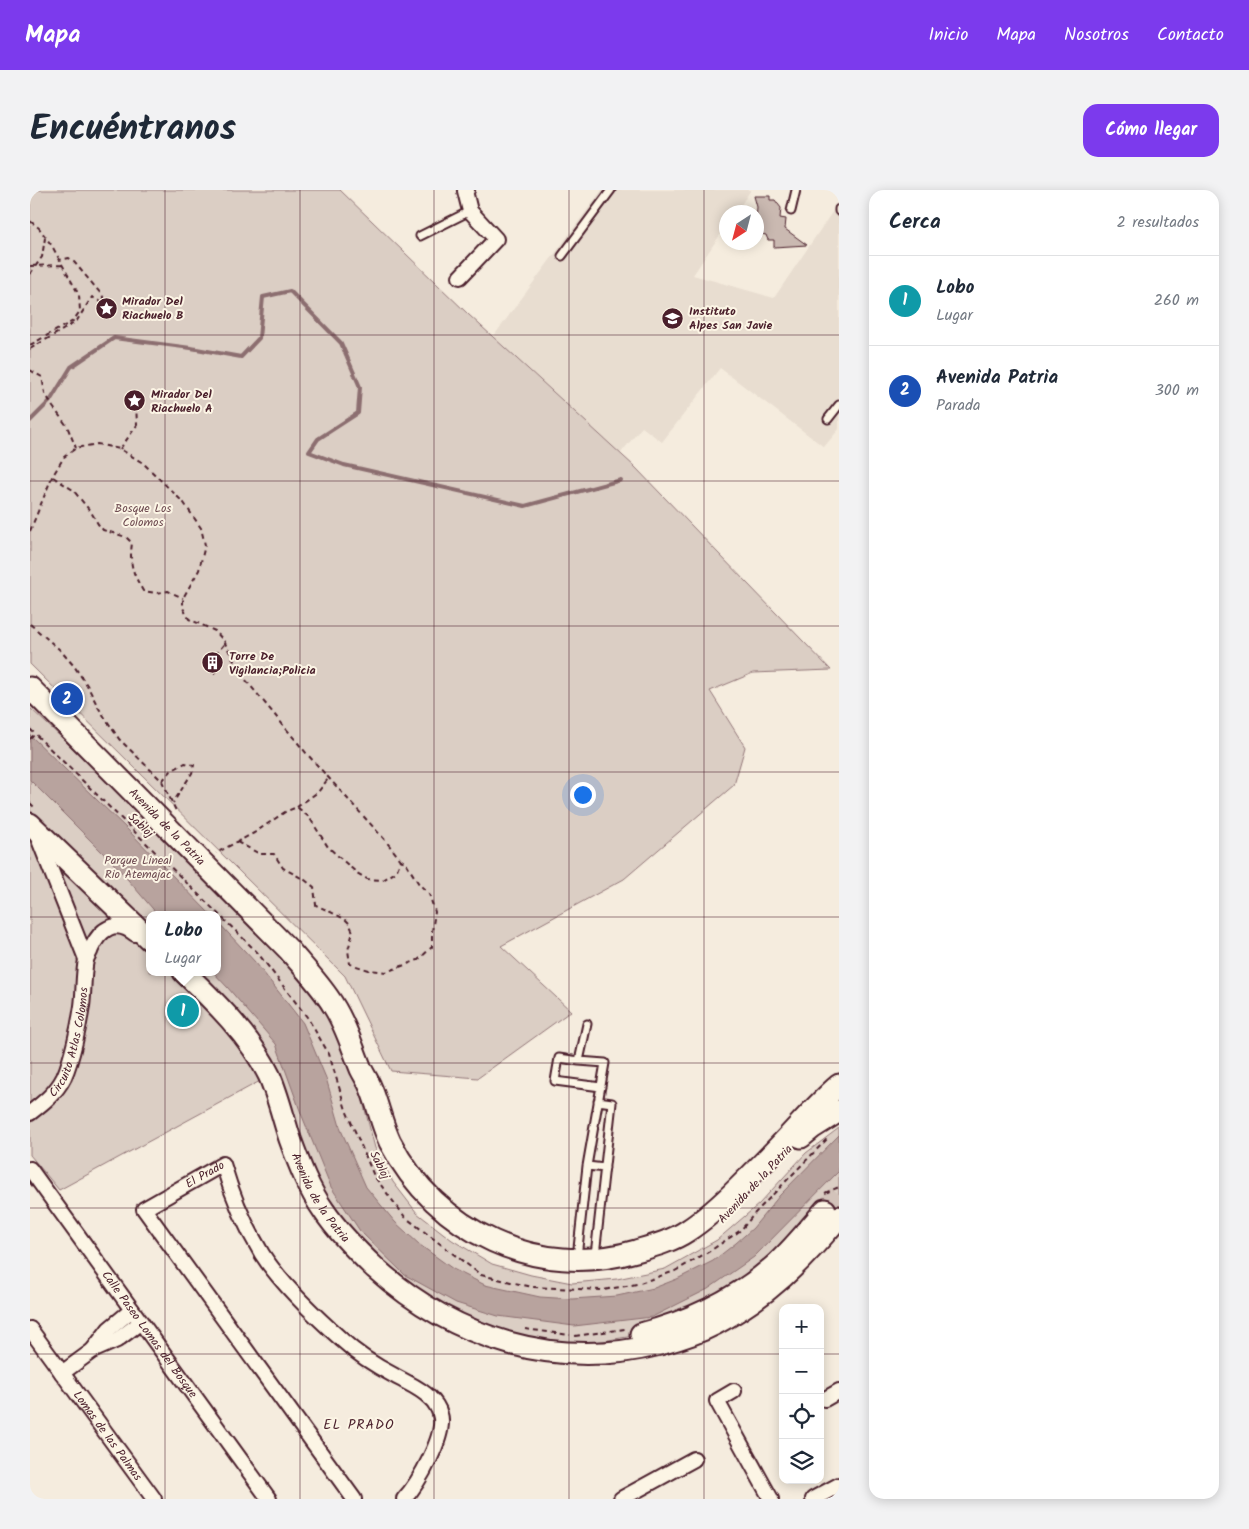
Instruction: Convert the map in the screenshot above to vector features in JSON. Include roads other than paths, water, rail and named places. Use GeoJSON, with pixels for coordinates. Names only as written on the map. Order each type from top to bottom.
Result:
{"type":"FeatureCollection","features":[{"type":"Feature","properties":{"kind":"main road","name":"Avenida de la Patria"},"geometry":{"type":"LineString","coordinates":[[30,688],[289,950],[316,981],[334,1005],[348,1032],[371,1088],[379,1116],[390,1141],[405,1167],[419,1185],[444,1210],[490,1240],[516,1250],[542,1256],[586,1260],[622,1255],[655,1246],[686,1232],[714,1211],[783,1143],[810,1112],[839,1086]]}},
{"type":"Feature","properties":{"kind":"main road"},"geometry":{"type":"LineString","coordinates":[[32,827],[146,936]]}},
{"type":"Feature","properties":{"kind":"main road","name":"Avenida de la Patria"},"geometry":{"type":"LineString","coordinates":[[187,976],[234,1025],[253,1048],[269,1075],[291,1141],[307,1181],[324,1212],[342,1234],[386,1278],[433,1311],[453,1322],[502,1341],[528,1338],[584,1344],[626,1338],[671,1325],[705,1312],[745,1289],[774,1267],[829,1207]]}},
{"type":"Feature","properties":{"kind":"main road","name":"Avenida de la Patria"},"geometry":{"type":"LineString","coordinates":[[362,1070],[364,1090],[381,1144],[410,1192],[431,1214],[459,1237],[489,1253],[520,1265],[557,1272],[590,1274],[623,1270],[669,1254],[690,1244],[729,1214],[783,1153],[797,1140],[839,1111]]}},
{"type":"Feature","properties":{"kind":"main road"},"geometry":{"type":"LineString","coordinates":[[783,1143],[839,1102]]}},
{"type":"Feature","properties":{"kind":"street"},"geometry":{"type":"LineString","coordinates":[[460,278],[496,238],[470,211],[465,191],[467,190]]}},
{"type":"Feature","properties":{"kind":"street","name":"Circuito Atlas Colomos"},"geometry":{"type":"LineString","coordinates":[[32,827],[86,959]]}},
{"type":"Feature","properties":{"kind":"street","name":"Circuito Atlas Colomos"},"geometry":{"type":"LineString","coordinates":[[30,1114],[50,1096],[64,1075],[75,1040],[82,1007],[86,959],[101,932],[109,927],[120,926],[129,929],[146,943]]}},
{"type":"Feature","properties":{"kind":"street","name":"El Prado"},"geometry":{"type":"LineString","coordinates":[[354,1499],[144,1209],[223,1164],[232,1192],[263,1254],[284,1282],[342,1341],[364,1358],[418,1389],[431,1398],[436,1405],[440,1414],[441,1424],[434,1449],[418,1482],[404,1499]]}},
{"type":"Feature","properties":{"kind":"street","name":"Calle Paseo Lomas del Bosque"},"geometry":{"type":"LineString","coordinates":[[30,1169],[269,1499]]}},
{"type":"Feature","properties":{"kind":"street"},"geometry":{"type":"LineString","coordinates":[[92,1351],[109,1329],[132,1310]]}},
{"type":"Feature","properties":{"kind":"street"},"geometry":{"type":"LineString","coordinates":[[62,1373],[92,1351],[117,1340],[141,1322]]}},
{"type":"Feature","properties":{"kind":"street","name":"Lomas de las Palmas"},"geometry":{"type":"LineString","coordinates":[[30,1329],[154,1499]]}},
{"type":"Feature","properties":{"kind":"street"},"geometry":{"type":"LineString","coordinates":[[734,1391],[717,1401],[771,1499]]}},
{"type":"Feature","properties":{"kind":"street"},"geometry":{"type":"LineString","coordinates":[[825,1399],[839,1391]]}},
{"type":"Feature","properties":{"kind":"street"},"geometry":{"type":"LineString","coordinates":[[621,1499],[694,1459]]}},
{"type":"Feature","properties":{"kind":"street"},"geometry":{"type":"LineString","coordinates":[[813,1499],[839,1485]]}},
{"type":"Feature","properties":{"kind":"lane"},"geometry":{"type":"LineString","coordinates":[[562,256],[611,190]]}},
{"type":"Feature","properties":{"kind":"lane"},"geometry":{"type":"LineString","coordinates":[[790,211],[796,190]]}},
{"type":"Feature","properties":{"kind":"lane"},"geometry":{"type":"LineString","coordinates":[[420,236],[470,211]]}},
{"type":"Feature","properties":{"kind":"lane"},"geometry":{"type":"LineString","coordinates":[[828,420],[839,405]]}},
{"type":"Feature","properties":{"kind":"lane"},"geometry":{"type":"LineString","coordinates":[[579,1061],[587,1024]]}},
{"type":"Feature","properties":{"kind":"lane"},"geometry":{"type":"LineString","coordinates":[[586,1260],[587,1166],[598,1101],[601,1087],[605,1063],[559,1058],[554,1081],[601,1087]]}},
{"type":"Feature","properties":{"kind":"lane"},"geometry":{"type":"LineString","coordinates":[[586,1260],[605,1168],[612,1103],[598,1101]]}},
{"type":"Feature","properties":{"kind":"lane"},"geometry":{"type":"LineString","coordinates":[[587,1166],[605,1168]]}},
{"type":"Feature","properties":{"kind":"waterway"},"geometry":{"type":"LineString","coordinates":[[30,421],[50,401],[71,367],[114,338],[191,348],[241,357],[259,338],[263,297],[290,291],[341,343],[360,387],[358,413],[318,439],[309,452],[344,465],[525,506],[621,480]]}},
{"type":"Feature","properties":{"kind":"tunnel"},"geometry":{"type":"LineString","coordinates":[[825,1210],[839,1194]]}},
{"type":"Feature","properties":{"kind":"place","name":"Mirador Del Riachuelo B"},"geometry":{"type":"Point","coordinates":[106,308]}},
{"type":"Feature","properties":{"kind":"place","name":"Instituto Alpes San Javie"},"geometry":{"type":"Point","coordinates":[673,318]}},
{"type":"Feature","properties":{"kind":"place","name":"Mirador Del Riachuelo A"},"geometry":{"type":"Point","coordinates":[135,401]}},
{"type":"Feature","properties":{"kind":"place","name":"Torre De Vigilancia;Policia"},"geometry":{"type":"Point","coordinates":[213,663]}},
{"type":"Feature","properties":{"kind":"place","name":"Avenida Patria"},"geometry":{"type":"Point","coordinates":[67,699]}},
{"type":"Feature","properties":{"kind":"place","name":"Lobo"},"geometry":{"type":"Point","coordinates":[183,1011]}},
{"type":"Feature","properties":{"kind":"district","name":"EL PRADO"},"geometry":{"type":"Point","coordinates":[359,1424]}},
{"type":"Feature","properties":{"kind":"park label","name":"Bosque Los Colomos"},"geometry":{"type":"Point","coordinates":[143,515]}},
{"type":"Feature","properties":{"kind":"park label","name":"Parque Lineal Rio Atemajac"},"geometry":{"type":"Point","coordinates":[138,867]}}]}
